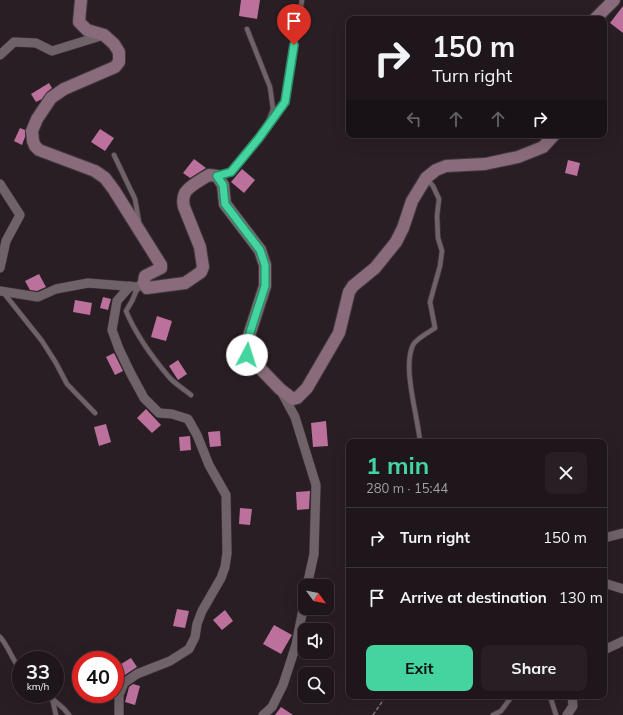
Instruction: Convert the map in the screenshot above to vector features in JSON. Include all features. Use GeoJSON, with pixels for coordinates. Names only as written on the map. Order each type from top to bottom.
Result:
{"type":"FeatureCollection","features":[{"type":"Feature","properties":{"kind":"street"},"geometry":{"type":"LineString","coordinates":[[81,0],[79,22],[87,30],[104,35],[114,44],[119,52],[120,62],[115,67],[64,89],[51,98],[37,119],[32,132],[34,146],[39,150],[95,171],[105,178],[161,264],[161,268],[145,276],[137,285],[117,301],[112,330],[131,374],[144,398],[160,413],[172,414],[188,419],[197,435],[209,464],[226,495],[225,567],[221,578],[202,611],[197,624],[195,637],[189,649],[170,661],[137,674],[124,683],[119,695],[121,712]]}},
{"type":"Feature","properties":{"kind":"street"},"geometry":{"type":"LineString","coordinates":[[597,16],[614,0]]}},
{"type":"Feature","properties":{"kind":"street"},"geometry":{"type":"LineString","coordinates":[[0,55],[14,42],[36,43],[52,52],[104,35]]}},
{"type":"Feature","properties":{"kind":"street"},"geometry":{"type":"LineString","coordinates":[[1,291],[38,297],[56,289],[88,284],[137,285],[147,288],[185,283],[201,272],[203,267],[200,247],[184,207],[183,201],[185,193],[209,175],[217,176],[223,185],[225,204],[260,250],[265,265],[265,286],[245,348],[247,355],[280,390],[293,399],[297,398],[308,388],[339,333],[349,292],[353,286],[375,268],[396,242],[403,228],[412,201],[426,178],[436,170],[446,166],[485,164],[518,157],[543,147],[551,138]]}},
{"type":"Feature","properties":{"kind":"street"},"geometry":{"type":"LineString","coordinates":[[0,184],[20,215],[2,249],[0,268]]}},
{"type":"Feature","properties":{"kind":"street"},"geometry":{"type":"LineString","coordinates":[[280,390],[295,417],[316,485],[314,554],[309,579]]}},
{"type":"Feature","properties":{"kind":"street"},"geometry":{"type":"LineString","coordinates":[[607,537],[623,533]]}},
{"type":"Feature","properties":{"kind":"street"},"geometry":{"type":"LineString","coordinates":[[607,584],[623,589]]}},
{"type":"Feature","properties":{"kind":"street"},"geometry":{"type":"LineString","coordinates":[[264,715],[272,707],[283,685],[296,646],[302,615]]}},
{"type":"Feature","properties":{"kind":"street"},"geometry":{"type":"LineString","coordinates":[[607,649],[623,642]]}},
{"type":"Feature","properties":{"kind":"street"},"geometry":{"type":"LineString","coordinates":[[567,715],[573,706],[572,699]]}},
{"type":"Feature","properties":{"kind":"lane"},"geometry":{"type":"LineString","coordinates":[[217,176],[231,172],[259,138],[285,102],[302,0]]}},
{"type":"Feature","properties":{"kind":"lane"},"geometry":{"type":"LineString","coordinates":[[247,29],[270,87],[272,109],[266,128]]}},
{"type":"Feature","properties":{"kind":"lane"},"geometry":{"type":"LineString","coordinates":[[114,155],[135,199],[141,232]]}},
{"type":"Feature","properties":{"kind":"lane"},"geometry":{"type":"LineString","coordinates":[[420,439],[414,405],[410,355],[414,343],[435,328],[430,302],[440,266],[442,251],[438,238],[437,216],[439,199],[434,186],[426,178]]}},
{"type":"Feature","properties":{"kind":"lane"},"geometry":{"type":"LineString","coordinates":[[137,285],[132,301],[126,311],[131,323],[141,340],[170,378],[191,395]]}},
{"type":"Feature","properties":{"kind":"lane"},"geometry":{"type":"LineString","coordinates":[[1,291],[42,341],[67,384],[95,413]]}},
{"type":"Feature","properties":{"kind":"lane"},"geometry":{"type":"LineString","coordinates":[[0,637],[12,655]]}},
{"type":"Feature","properties":{"kind":"lane"},"geometry":{"type":"LineString","coordinates":[[493,715],[501,711],[510,699]]}},
{"type":"Feature","properties":{"kind":"lane"},"geometry":{"type":"LineString","coordinates":[[551,699],[556,715]]}},
{"type":"Feature","properties":{"kind":"lane"},"geometry":{"type":"LineString","coordinates":[[53,703],[56,715]]}},
{"type":"Feature","properties":{"kind":"lane"},"geometry":{"type":"LineString","coordinates":[[57,703],[68,715]]}},
{"type":"Feature","properties":{"kind":"path"},"geometry":{"type":"LineString","coordinates":[[373,715],[384,699]]}},
{"type":"Feature","properties":{"kind":"building"},"geometry":{"type":"Polygon","coordinates":[[[241,0],[260,0],[257,19],[239,16],[241,0]]]}},
{"type":"Feature","properties":{"kind":"building"},"geometry":{"type":"Polygon","coordinates":[[[623,6],[623,33],[610,23],[623,6]]]}},
{"type":"Feature","properties":{"kind":"building"},"geometry":{"type":"Polygon","coordinates":[[[49,83],[52,88],[42,99],[36,102],[31,94],[49,83]]]}},
{"type":"Feature","properties":{"kind":"building"},"geometry":{"type":"Polygon","coordinates":[[[20,128],[25,130],[25,137],[22,145],[14,141],[20,128]]]}},
{"type":"Feature","properties":{"kind":"building"},"geometry":{"type":"Polygon","coordinates":[[[100,129],[114,138],[105,151],[91,142],[100,129]]]}},
{"type":"Feature","properties":{"kind":"building"},"geometry":{"type":"Polygon","coordinates":[[[194,159],[206,168],[190,178],[183,173],[194,159]]]}},
{"type":"Feature","properties":{"kind":"building"},"geometry":{"type":"Polygon","coordinates":[[[568,160],[580,163],[577,176],[565,173],[568,160]]]}},
{"type":"Feature","properties":{"kind":"building"},"geometry":{"type":"Polygon","coordinates":[[[242,169],[255,180],[244,193],[231,182],[242,169]]]}},
{"type":"Feature","properties":{"kind":"building"},"geometry":{"type":"Polygon","coordinates":[[[39,274],[46,287],[37,291],[30,290],[25,281],[39,274]]]}},
{"type":"Feature","properties":{"kind":"building"},"geometry":{"type":"Polygon","coordinates":[[[103,297],[111,299],[108,310],[100,308],[103,297]]]}},
{"type":"Feature","properties":{"kind":"building"},"geometry":{"type":"Polygon","coordinates":[[[75,300],[92,303],[90,315],[73,312],[75,300]]]}},
{"type":"Feature","properties":{"kind":"building"},"geometry":{"type":"Polygon","coordinates":[[[157,316],[172,321],[166,341],[151,337],[157,316]]]}},
{"type":"Feature","properties":{"kind":"building"},"geometry":{"type":"Polygon","coordinates":[[[114,353],[123,371],[115,375],[106,357],[114,353]]]}},
{"type":"Feature","properties":{"kind":"building"},"geometry":{"type":"Polygon","coordinates":[[[178,360],[187,374],[178,380],[169,366],[178,360]]]}},
{"type":"Feature","properties":{"kind":"building"},"geometry":{"type":"Polygon","coordinates":[[[146,409],[161,425],[152,433],[137,418],[146,409]]]}},
{"type":"Feature","properties":{"kind":"building"},"geometry":{"type":"Polygon","coordinates":[[[326,421],[328,446],[313,447],[311,423],[326,421]]]}},
{"type":"Feature","properties":{"kind":"building"},"geometry":{"type":"Polygon","coordinates":[[[106,424],[111,442],[99,446],[94,427],[106,424]]]}},
{"type":"Feature","properties":{"kind":"building"},"geometry":{"type":"Polygon","coordinates":[[[220,431],[221,446],[210,447],[208,432],[220,431]]]}},
{"type":"Feature","properties":{"kind":"building"},"geometry":{"type":"Polygon","coordinates":[[[190,436],[191,450],[180,451],[179,437],[190,436]]]}},
{"type":"Feature","properties":{"kind":"building"},"geometry":{"type":"Polygon","coordinates":[[[310,491],[309,509],[297,510],[296,492],[310,491]]]}},
{"type":"Feature","properties":{"kind":"building"},"geometry":{"type":"Polygon","coordinates":[[[240,508],[252,509],[250,525],[239,524],[240,508]]]}},
{"type":"Feature","properties":{"kind":"building"},"geometry":{"type":"Polygon","coordinates":[[[177,609],[189,611],[185,628],[173,626],[177,609]]]}},
{"type":"Feature","properties":{"kind":"building"},"geometry":{"type":"Polygon","coordinates":[[[225,610],[233,621],[222,630],[213,620],[225,610]]]}},
{"type":"Feature","properties":{"kind":"building"},"geometry":{"type":"Polygon","coordinates":[[[274,625],[292,635],[281,654],[263,644],[274,625]]]}},
{"type":"Feature","properties":{"kind":"building"},"geometry":{"type":"Polygon","coordinates":[[[131,658],[137,667],[124,676],[124,662],[131,658]]]}},
{"type":"Feature","properties":{"kind":"building"},"geometry":{"type":"Polygon","coordinates":[[[133,684],[140,686],[135,705],[125,702],[129,687],[133,684]]]}},
{"type":"Feature","properties":{"kind":"building"},"geometry":{"type":"Polygon","coordinates":[[[281,707],[293,715],[275,715],[281,707]]]}},
{"type":"Feature","properties":{"kind":"route"},"geometry":{"type":"LineString","coordinates":[[247,355],[245,348],[265,286],[265,265],[260,250],[225,204],[223,185],[217,176],[231,172],[259,138],[285,102],[294,45]]}}]}
